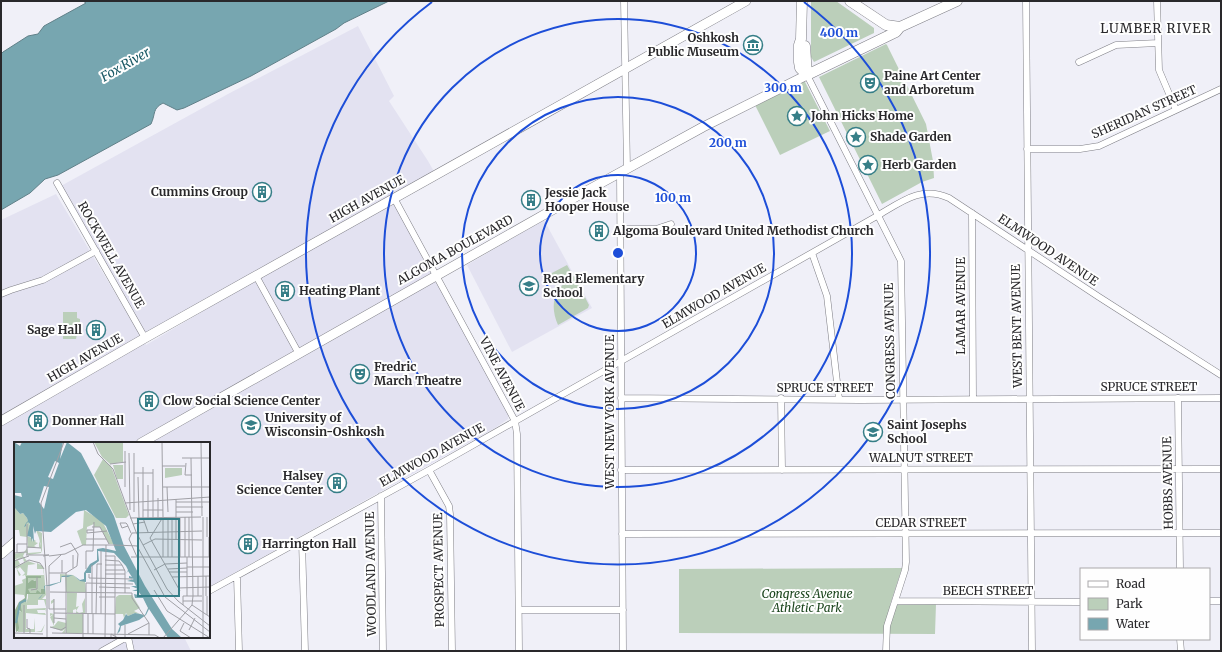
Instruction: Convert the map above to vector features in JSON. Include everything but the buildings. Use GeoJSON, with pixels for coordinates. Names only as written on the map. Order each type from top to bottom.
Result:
{"type":"FeatureCollection","features":[{"type":"Feature","properties":{"kind":"main road","name":"HIGH AVENUE"},"geometry":{"type":"LineString","coordinates":[[1,421],[145,338],[746,1]]}},
{"type":"Feature","properties":{"kind":"main road","name":"CONGRESS AVENUE"},"geometry":{"type":"LineString","coordinates":[[802,1],[802,39],[799,44],[799,62],[800,68],[807,75]]}},
{"type":"Feature","properties":{"kind":"main road"},"geometry":{"type":"LineString","coordinates":[[850,1],[889,27],[900,28]]}},
{"type":"Feature","properties":{"kind":"main road","name":"ALGOMA BOULEVARD"},"geometry":{"type":"LineString","coordinates":[[142,442],[703,127],[957,1]]}},
{"type":"Feature","properties":{"kind":"main road"},"geometry":{"type":"LineString","coordinates":[[874,43],[880,32],[880,22]]}},
{"type":"Feature","properties":{"kind":"main road"},"geometry":{"type":"LineString","coordinates":[[1,554],[14,543]]}},
{"type":"Feature","properties":{"kind":"street","name":"WEST NEW YORK AVENUE"},"geometry":{"type":"LineString","coordinates":[[623,651],[620,229],[624,170],[624,1]]}},
{"type":"Feature","properties":{"kind":"street","name":"WEST BENT AVENUE"},"geometry":{"type":"LineString","coordinates":[[1026,1],[1027,250],[1032,651]]}},
{"type":"Feature","properties":{"kind":"street"},"geometry":{"type":"LineString","coordinates":[[1157,1],[1159,70],[1176,110]]}},
{"type":"Feature","properties":{"kind":"street"},"geometry":{"type":"LineString","coordinates":[[1079,62],[1116,45],[1158,43]]}},
{"type":"Feature","properties":{"kind":"street","name":"CONGRESS AVENUE"},"geometry":{"type":"LineString","coordinates":[[807,75],[901,262],[905,469],[905,570],[886,631],[886,651]]}},
{"type":"Feature","properties":{"kind":"street","name":"SHERIDAN STREET"},"geometry":{"type":"LineString","coordinates":[[1027,149],[1090,148],[1099,146],[1221,89]]}},
{"type":"Feature","properties":{"kind":"street","name":"ROCKWELL AVENUE"},"geometry":{"type":"LineString","coordinates":[[57,183],[145,338]]}},
{"type":"Feature","properties":{"kind":"street","name":"ELMWOOD AVENUE"},"geometry":{"type":"LineString","coordinates":[[210,591],[621,362],[912,196],[926,193],[942,195],[972,213],[1221,375]]}},
{"type":"Feature","properties":{"kind":"street","name":"VINE AVENUE"},"geometry":{"type":"LineString","coordinates":[[394,198],[515,421],[517,434],[519,651]]}},
{"type":"Feature","properties":{"kind":"street","name":"LAMAR AVENUE"},"geometry":{"type":"LineString","coordinates":[[972,213],[973,398]]}},
{"type":"Feature","properties":{"kind":"street"},"geometry":{"type":"LineString","coordinates":[[620,229],[656,229],[671,224]]}},
{"type":"Feature","properties":{"kind":"street"},"geometry":{"type":"LineString","coordinates":[[1,294],[43,280],[96,251]]}},
{"type":"Feature","properties":{"kind":"street"},"geometry":{"type":"LineString","coordinates":[[812,253],[827,296],[839,399]]}},
{"type":"Feature","properties":{"kind":"street"},"geometry":{"type":"LineString","coordinates":[[256,276],[299,354]]}},
{"type":"Feature","properties":{"kind":"street","name":"SPRUCE STREET"},"geometry":{"type":"LineString","coordinates":[[621,398],[1221,398]]}},
{"type":"Feature","properties":{"kind":"street"},"geometry":{"type":"LineString","coordinates":[[781,398],[782,470]]}},
{"type":"Feature","properties":{"kind":"street","name":"HOBBS AVENUE"},"geometry":{"type":"LineString","coordinates":[[1178,398],[1180,568]]}},
{"type":"Feature","properties":{"kind":"street","name":"WALNUT STREET"},"geometry":{"type":"LineString","coordinates":[[621,470],[1221,469]]}},
{"type":"Feature","properties":{"kind":"street","name":"PROSPECT AVENUE"},"geometry":{"type":"LineString","coordinates":[[429,470],[450,510],[452,651]]}},
{"type":"Feature","properties":{"kind":"street","name":"WOODLAND AVENUE"},"geometry":{"type":"LineString","coordinates":[[381,496],[383,651]]}},
{"type":"Feature","properties":{"kind":"street","name":"CEDAR STREET"},"geometry":{"type":"LineString","coordinates":[[622,534],[1221,533]]}},
{"type":"Feature","properties":{"kind":"street"},"geometry":{"type":"LineString","coordinates":[[302,541],[305,651]]}},
{"type":"Feature","properties":{"kind":"street"},"geometry":{"type":"LineString","coordinates":[[237,576],[239,651]]}},
{"type":"Feature","properties":{"kind":"street","name":"BEECH STREET"},"geometry":{"type":"LineString","coordinates":[[895,601],[1080,602]]}},
{"type":"Feature","properties":{"kind":"street"},"geometry":{"type":"LineString","coordinates":[[1210,601],[1221,601]]}},
{"type":"Feature","properties":{"kind":"street"},"geometry":{"type":"LineString","coordinates":[[519,610],[623,610]]}},
{"type":"Feature","properties":{"kind":"street"},"geometry":{"type":"LineString","coordinates":[[102,651],[126,638]]}},
{"type":"Feature","properties":{"kind":"street"},"geometry":{"type":"LineString","coordinates":[[128,638],[131,651]]}},
{"type":"Feature","properties":{"kind":"street"},"geometry":{"type":"LineString","coordinates":[[1180,640],[1180,651]]}},
{"type":"Feature","properties":{"kind":"shaded area","name":"University of Wisconsin-Oshkosh"},"geometry":{"type":"Polygon","coordinates":[[[358,26],[394,96],[389,101],[436,175],[394,198],[509,415],[508,419],[495,428],[210,586],[210,442],[14,442],[14,638],[184,638],[191,651],[1,651],[1,220],[56,194],[146,345],[362,217],[145,338],[59,187],[228,94],[358,26]]]}},
{"type":"Feature","properties":{"kind":"shaded area","name":"Read Elementary School"},"geometry":{"type":"Polygon","coordinates":[[[544,220],[592,308],[512,352],[467,265],[544,220]]]}},
{"type":"Feature","properties":{"kind":"green space"},"geometry":{"type":"Polygon","coordinates":[[[811,1],[836,1],[874,28],[874,33],[814,62],[811,57],[811,1]]]}},
{"type":"Feature","properties":{"kind":"green space"},"geometry":{"type":"Polygon","coordinates":[[[886,44],[926,124],[933,161],[934,178],[922,182],[882,204],[819,77],[886,44]]]}},
{"type":"Feature","properties":{"kind":"green space"},"geometry":{"type":"Polygon","coordinates":[[[804,80],[830,131],[780,155],[755,105],[804,80]]]}},
{"type":"Feature","properties":{"kind":"green space"},"geometry":{"type":"Polygon","coordinates":[[[567,265],[571,272],[571,276],[554,285],[554,281],[550,274],[567,265]]]}},
{"type":"Feature","properties":{"kind":"green space"},"geometry":{"type":"Polygon","coordinates":[[[574,276],[589,305],[588,308],[558,325],[554,310],[555,297],[562,286],[574,276]]]}},
{"type":"Feature","properties":{"kind":"green space"},"geometry":{"type":"Polygon","coordinates":[[[63,312],[77,312],[77,318],[80,319],[80,333],[77,334],[76,339],[63,339],[63,312]]]}},
{"type":"Feature","properties":{"kind":"green space","name":"Congress Avenue Athletic Park"},"geometry":{"type":"Polygon","coordinates":[[[902,568],[890,605],[936,604],[935,634],[679,633],[679,569],[902,568]]]}},
{"type":"Feature","properties":{"kind":"water","name":"Fox River"},"geometry":{"type":"Polygon","coordinates":[[[83,1],[389,1],[344,23],[336,29],[251,76],[184,108],[177,110],[163,103],[157,107],[151,124],[58,175],[45,179],[30,193],[1,210],[1,54],[28,36],[38,34],[44,26],[86,3],[83,1]]]}},
{"type":"Feature","properties":{"kind":"place","name":"Oshkosh Public Museum"},"geometry":{"type":"Point","coordinates":[753,45]}},
{"type":"Feature","properties":{"kind":"place","name":"Paine Art Center and Arboretum"},"geometry":{"type":"Point","coordinates":[870,83]}},
{"type":"Feature","properties":{"kind":"place","name":"John Hicks Home"},"geometry":{"type":"Point","coordinates":[797,116]}},
{"type":"Feature","properties":{"kind":"place","name":"Shade Garden"},"geometry":{"type":"Point","coordinates":[856,137]}},
{"type":"Feature","properties":{"kind":"place","name":"Herb Garden"},"geometry":{"type":"Point","coordinates":[868,165]}},
{"type":"Feature","properties":{"kind":"place","name":"Cummins Group"},"geometry":{"type":"Point","coordinates":[262,192]}},
{"type":"Feature","properties":{"kind":"place","name":"Jessie Jack Hooper House"},"geometry":{"type":"Point","coordinates":[531,200]}},
{"type":"Feature","properties":{"kind":"place","name":"Algoma Boulevard United Methodist Church"},"geometry":{"type":"Point","coordinates":[599,231]}},
{"type":"Feature","properties":{"kind":"place","name":"Read Elementary School"},"geometry":{"type":"Point","coordinates":[529,286]}},
{"type":"Feature","properties":{"kind":"place","name":"Heating Plant"},"geometry":{"type":"Point","coordinates":[285,291]}},
{"type":"Feature","properties":{"kind":"place","name":"Sage Hall"},"geometry":{"type":"Point","coordinates":[96,330]}},
{"type":"Feature","properties":{"kind":"place","name":"Fredric March Theatre"},"geometry":{"type":"Point","coordinates":[360,374]}},
{"type":"Feature","properties":{"kind":"place","name":"Clow Social Science Center"},"geometry":{"type":"Point","coordinates":[149,401]}},
{"type":"Feature","properties":{"kind":"place","name":"Donner Hall"},"geometry":{"type":"Point","coordinates":[38,421]}},
{"type":"Feature","properties":{"kind":"place","name":"University of Wisconsin-Oshkosh"},"geometry":{"type":"Point","coordinates":[251,425]}},
{"type":"Feature","properties":{"kind":"place","name":"Saint Josephs School"},"geometry":{"type":"Point","coordinates":[873,432]}},
{"type":"Feature","properties":{"kind":"place","name":"Halsey Science Center"},"geometry":{"type":"Point","coordinates":[337,483]}},
{"type":"Feature","properties":{"kind":"place","name":"Harrington Hall"},"geometry":{"type":"Point","coordinates":[248,544]}},
{"type":"Feature","properties":{"kind":"district","name":"LUMBER RIVER"},"geometry":{"type":"Point","coordinates":[1156,28]}}]}
